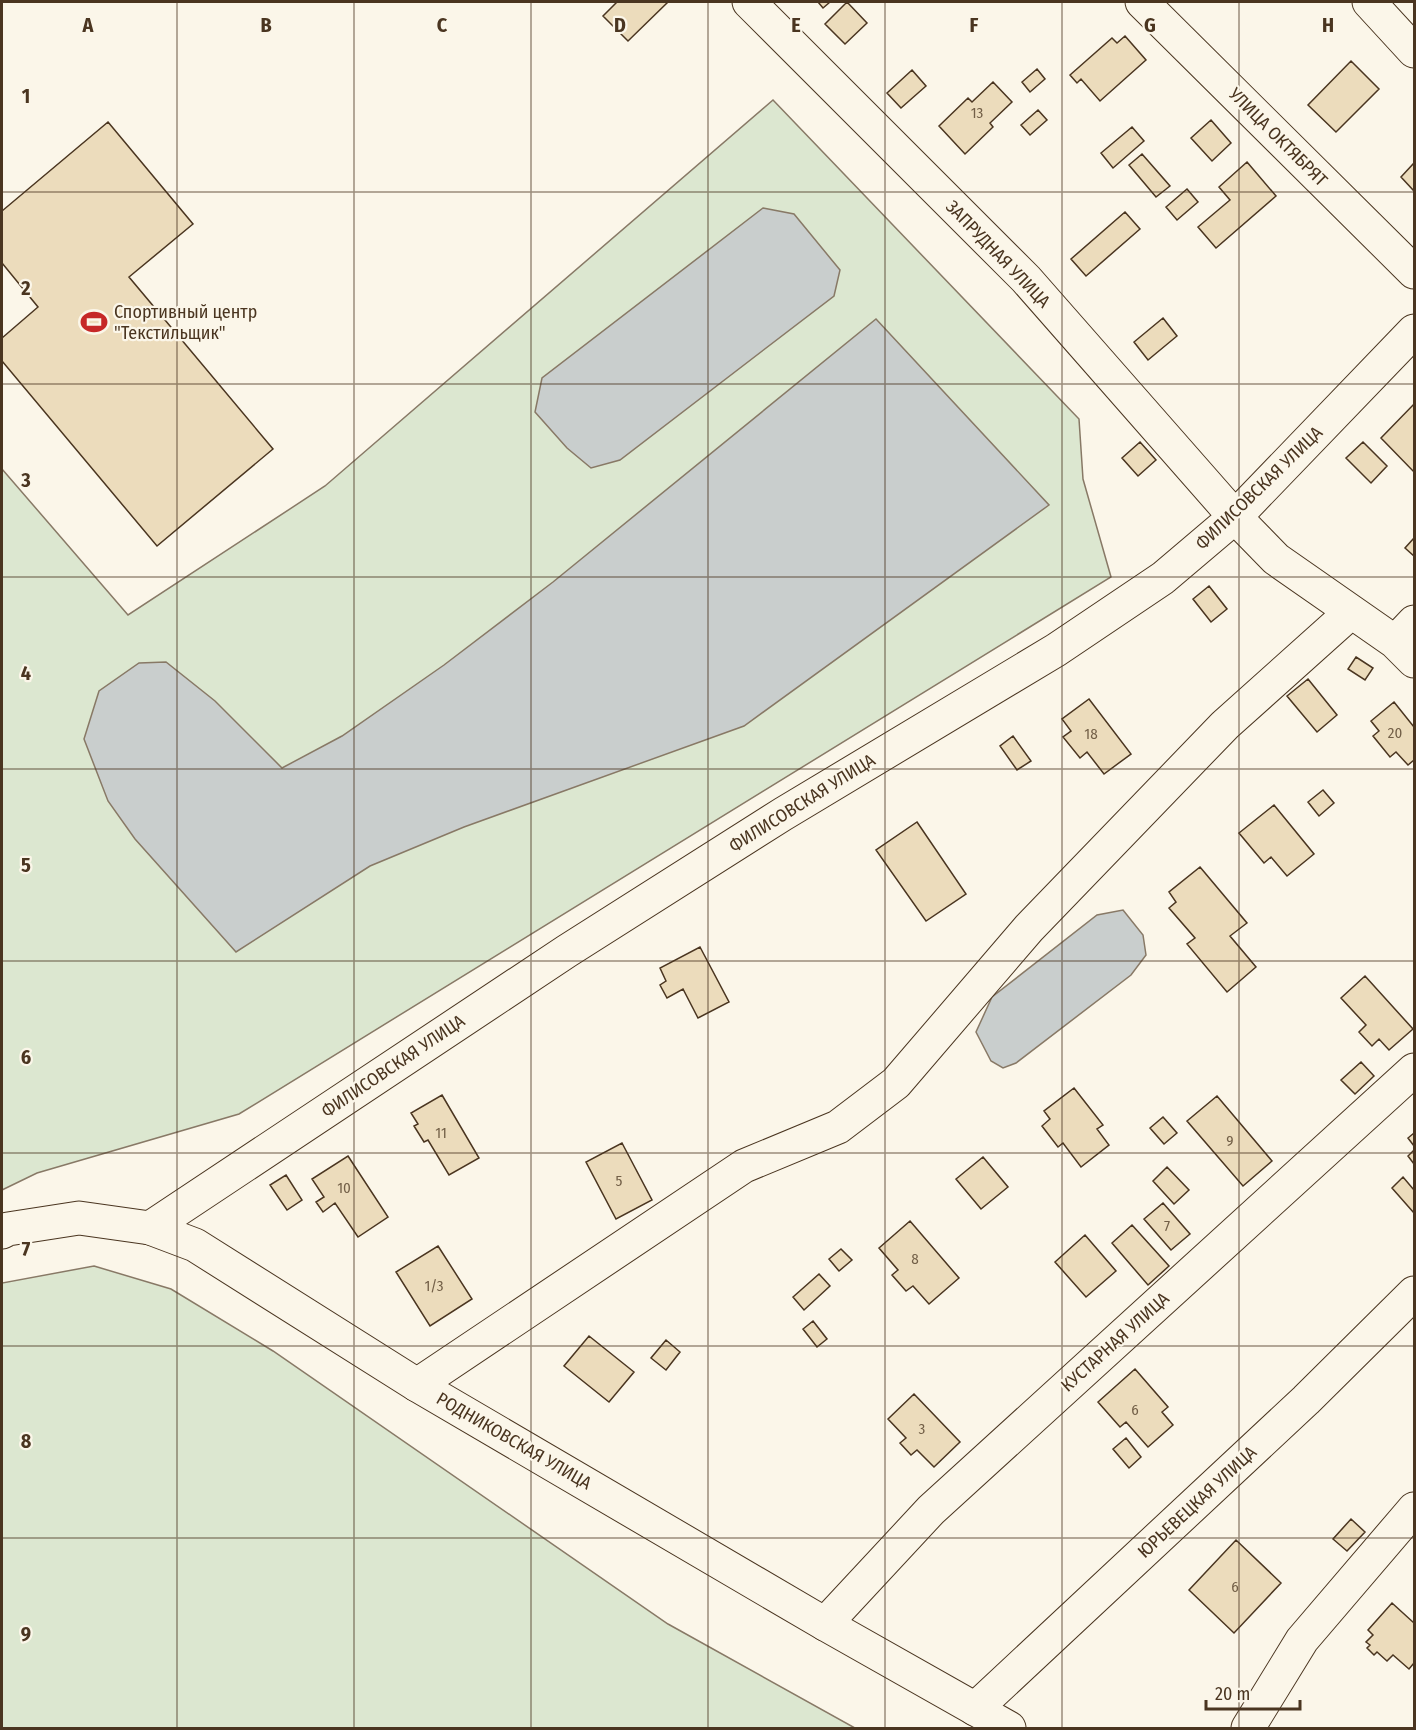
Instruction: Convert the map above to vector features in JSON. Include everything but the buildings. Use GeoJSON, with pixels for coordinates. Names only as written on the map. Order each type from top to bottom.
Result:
{"type":"FeatureCollection","features":[{"type":"Feature","properties":{"kind":"street","name":"ЗАПРУДНАЯ УЛИЦА"},"geometry":{"type":"LineString","coordinates":[[749,2],[1026,279],[1234,517],[1276,559],[1350,613],[1408,642]]}},
{"type":"Feature","properties":{"kind":"street","name":"УЛИЦА ОКТЯБРЯТ"},"geometry":{"type":"LineString","coordinates":[[1142,2],[1414,272]]}},
{"type":"Feature","properties":{"kind":"street"},"geometry":{"type":"LineString","coordinates":[[1369,2],[1414,51]]}},
{"type":"Feature","properties":{"kind":"street","name":"ФИЛИСОВСКАЯ УЛИЦА"},"geometry":{"type":"LineString","coordinates":[[150,1228],[606,926],[783,814],[1056,650],[1163,578],[1234,517],[1414,331]]}},
{"type":"Feature","properties":{"kind":"street"},"geometry":{"type":"LineString","coordinates":[[417,1384],[744,1166],[838,1126],[896,1083],[1029,928],[1225,725],[1350,613]]}},
{"type":"Feature","properties":{"kind":"street","name":"КУСТАРНАЯ УЛИЦА"},"geometry":{"type":"LineString","coordinates":[[825,1624],[931,1510],[1414,1070]]}},
{"type":"Feature","properties":{"kind":"street","name":"РОДНИКОВСКАЯ УЛИЦА"},"geometry":{"type":"LineString","coordinates":[[2,1232],[8,1229],[79,1218],[150,1228],[195,1245],[417,1384],[825,1624],[1009,1728]]}},
{"type":"Feature","properties":{"kind":"street","name":"ЮРЬЕВЕЦКАЯ УЛИЦА"},"geometry":{"type":"LineString","coordinates":[[975,1709],[1306,1400],[1414,1293]]}},
{"type":"Feature","properties":{"kind":"street"},"geometry":{"type":"LineString","coordinates":[[1248,1728],[1302,1640],[1414,1509]]}},
{"type":"Feature","properties":{"kind":"green space"},"geometry":{"type":"Polygon","coordinates":[[[773,100],[1079,419],[1083,479],[1111,577],[239,1114],[37,1173],[2,1190],[2,469],[128,615],[325,486],[773,100]]]}},
{"type":"Feature","properties":{"kind":"green space"},"geometry":{"type":"Polygon","coordinates":[[[94,1266],[171,1289],[273,1351],[668,1624],[855,1728],[2,1728],[2,1283],[94,1266]]]}},
{"type":"Feature","properties":{"kind":"shaded area"},"geometry":{"type":"Polygon","coordinates":[[[763,208],[794,214],[840,270],[834,296],[620,460],[591,468],[567,448],[535,412],[542,378],[763,208]]]}},
{"type":"Feature","properties":{"kind":"shaded area"},"geometry":{"type":"Polygon","coordinates":[[[876,319],[1049,505],[744,726],[464,827],[370,866],[236,952],[135,839],[108,801],[84,739],[99,691],[139,663],[166,662],[215,701],[282,768],[342,736],[444,665],[553,582],[876,319]]]}},
{"type":"Feature","properties":{"kind":"shaded area"},"geometry":{"type":"Polygon","coordinates":[[[1123,910],[1143,935],[1146,955],[1131,975],[1016,1063],[1003,1068],[991,1061],[976,1032],[992,997],[1097,915],[1123,910]]]}},
{"type":"Feature","properties":{"kind":"place","name":"Спортивный центр \"Текстильщик\""},"geometry":{"type":"Point","coordinates":[94,322]}}]}
